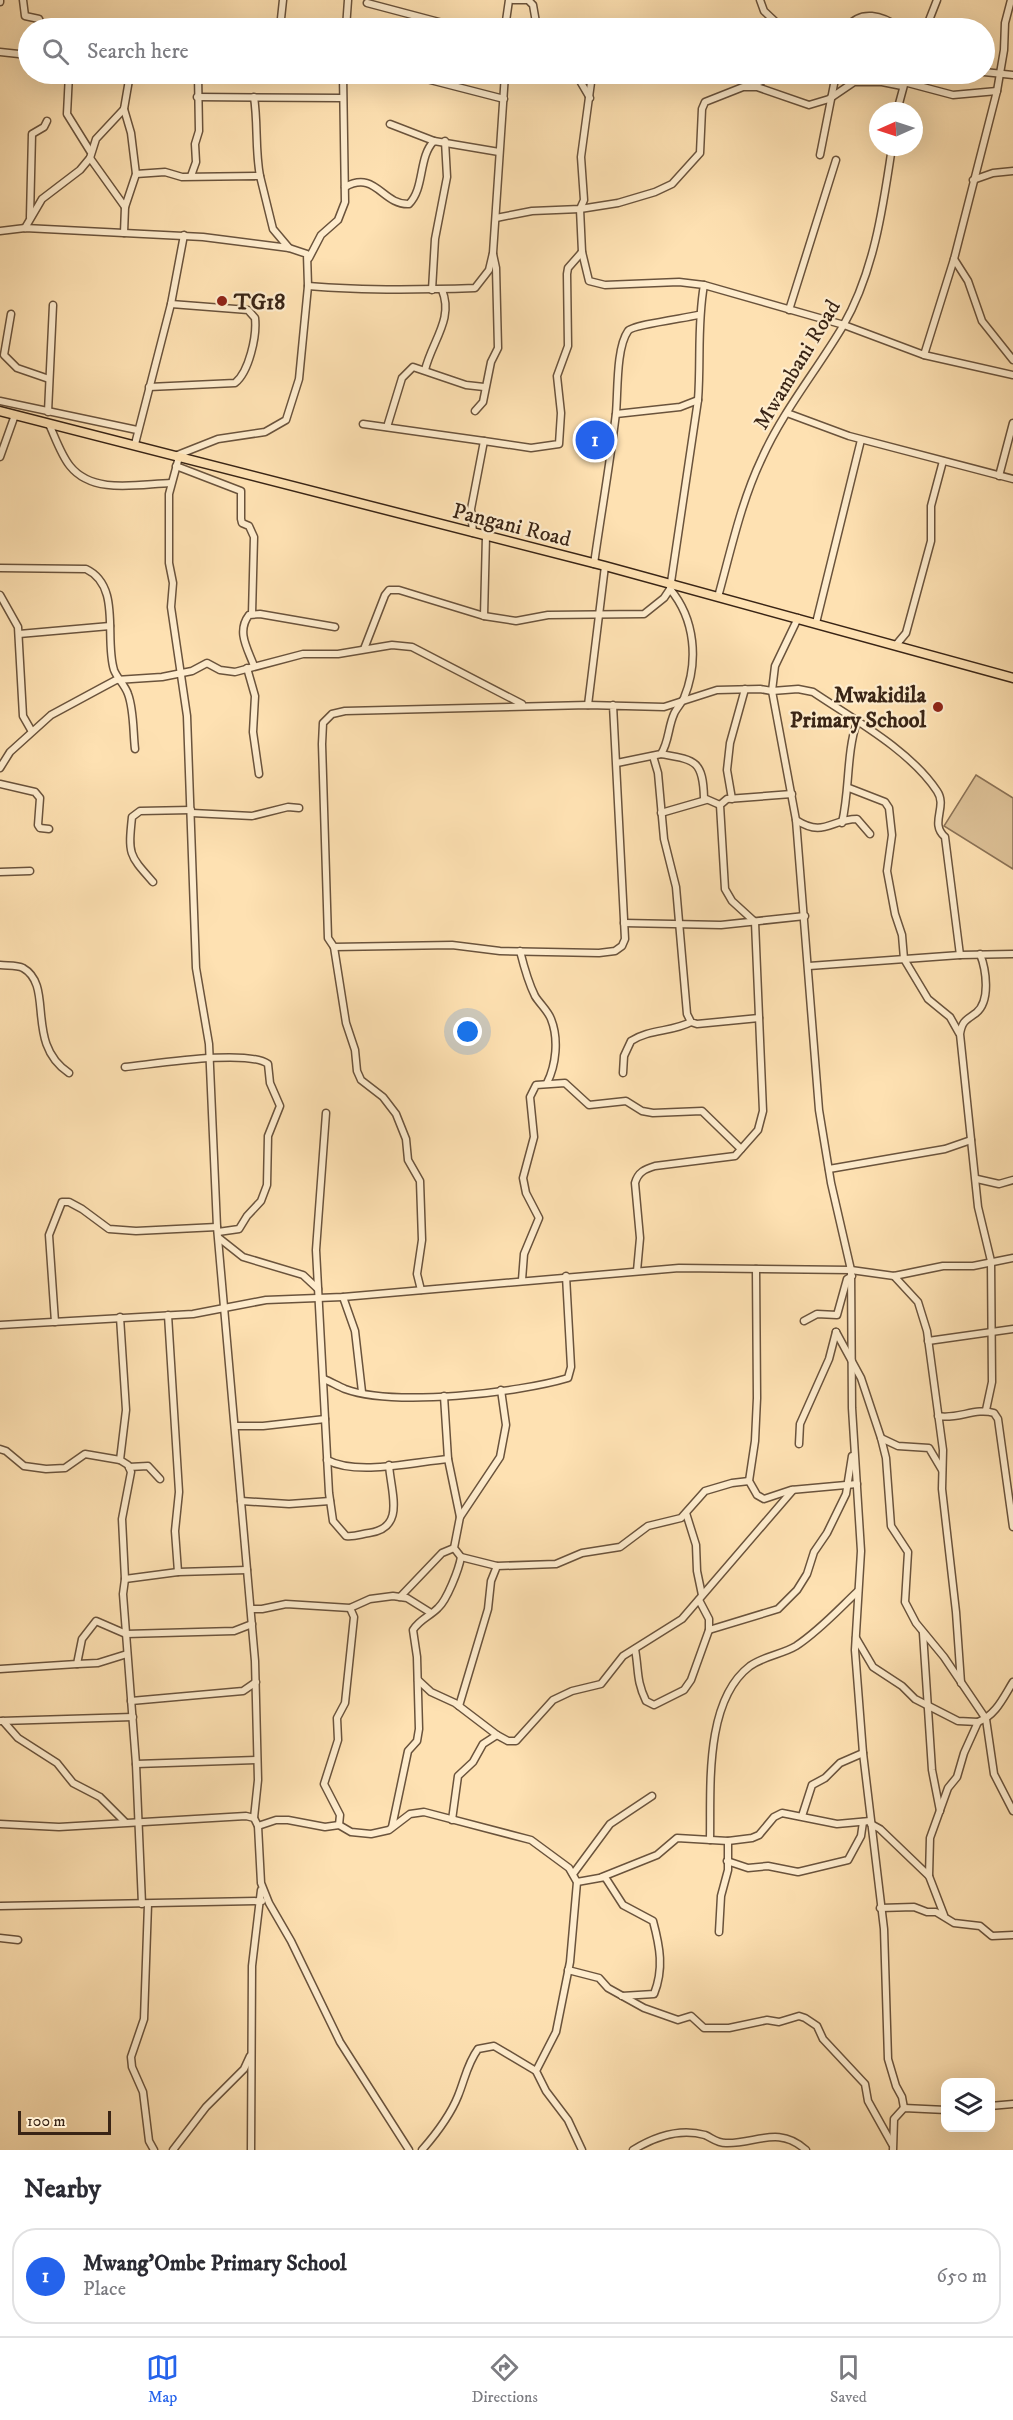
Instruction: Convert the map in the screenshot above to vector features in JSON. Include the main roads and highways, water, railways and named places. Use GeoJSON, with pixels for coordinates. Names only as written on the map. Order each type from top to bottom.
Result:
{"type":"FeatureCollection","features":[{"type":"Feature","properties":{"kind":"main road","name":"Pangani Road"},"geometry":{"type":"LineString","coordinates":[[0,411],[135,444],[176,460],[605,566],[670,587],[798,618],[846,634],[896,645],[1013,678]]}},
{"type":"Feature","properties":{"kind":"place","name":"TG18"},"geometry":{"type":"Point","coordinates":[222,301]}},
{"type":"Feature","properties":{"kind":"place","name":"Mwang'Ombe Primary School"},"geometry":{"type":"Point","coordinates":[595,440]}},
{"type":"Feature","properties":{"kind":"place","name":"Mwakidila Primary School"},"geometry":{"type":"Point","coordinates":[938,707]}}]}
